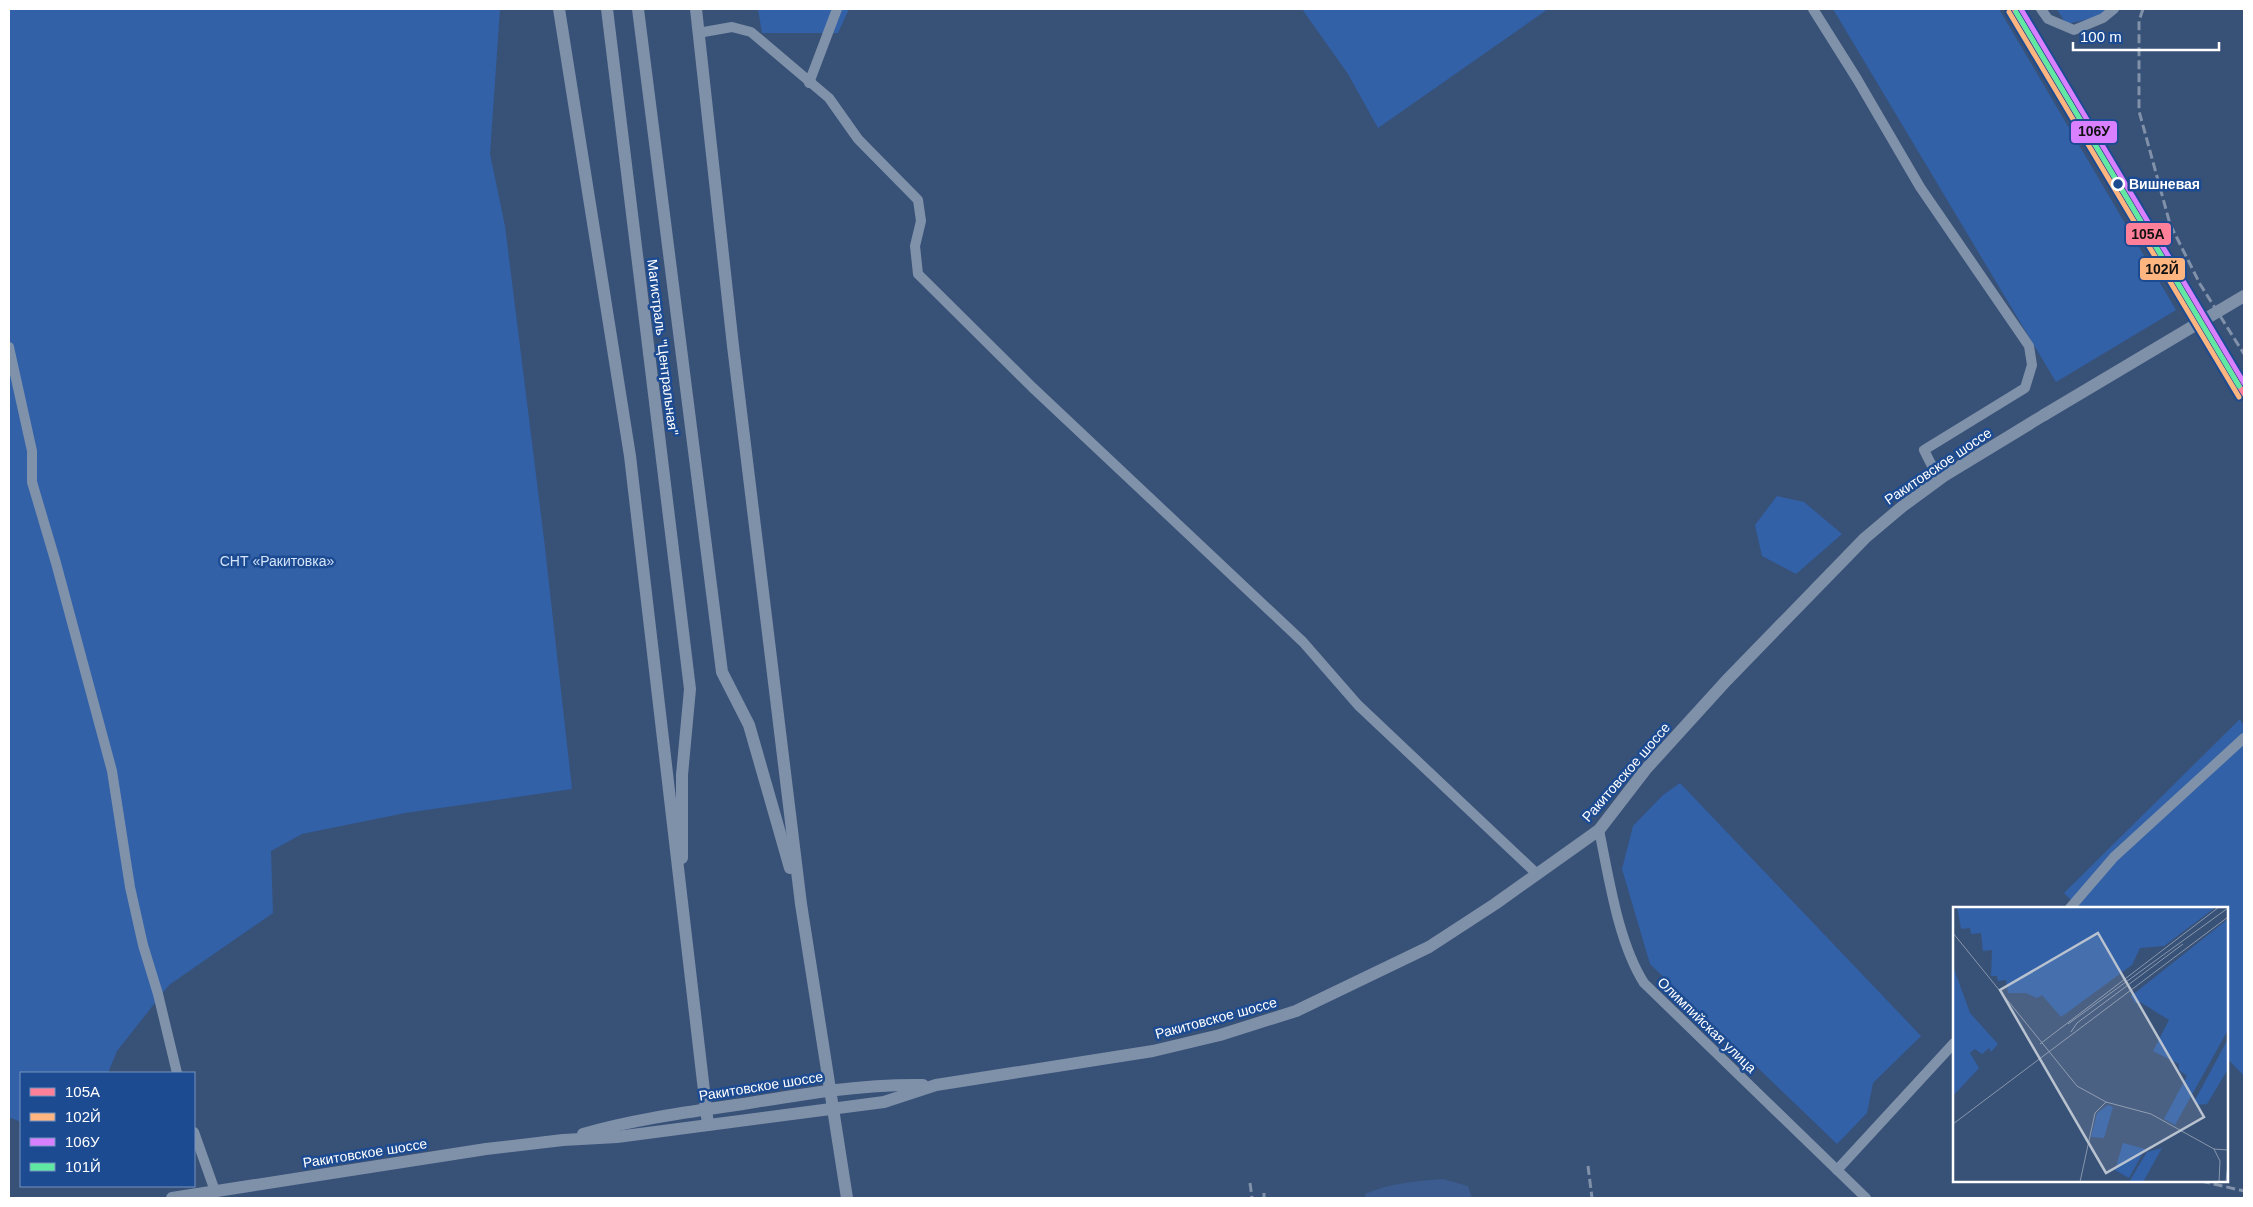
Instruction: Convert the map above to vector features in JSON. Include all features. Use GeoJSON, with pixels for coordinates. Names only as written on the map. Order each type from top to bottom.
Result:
{"type":"FeatureCollection","features":[{"type":"Feature","properties":{"kind":"main road"},"geometry":{"type":"LineString","coordinates":[[558,9],[630,456],[682,917],[708,1125]]}},
{"type":"Feature","properties":{"kind":"main road","name":"Магистраль \"Центральная\""},"geometry":{"type":"LineString","coordinates":[[607,9],[690,689],[682,775],[682,917]]}},
{"type":"Feature","properties":{"kind":"main road","name":"Магистраль \"Центральная\""},"geometry":{"type":"LineString","coordinates":[[638,9],[722,672],[749,725],[801,904]]}},
{"type":"Feature","properties":{"kind":"main road"},"geometry":{"type":"LineString","coordinates":[[696,9],[734,356],[801,904],[847,1198]]}},
{"type":"Feature","properties":{"kind":"main road","name":"Ракитовское шоссе"},"geometry":{"type":"LineString","coordinates":[[172,1198],[486,1149],[563,1140],[617,1137],[884,1102],[936,1085],[1153,1051],[1220,1036],[1296,1011],[1429,947],[1496,904],[1599,830],[1652,763],[1800,602],[1865,538],[1902,506],[1944,476],[2244,296]]}},
{"type":"Feature","properties":{"kind":"main road","name":"Ракитовское шоссе"},"geometry":{"type":"LineString","coordinates":[[563,1140],[609,1126],[829,1090],[882,1084],[936,1085]]}},
{"type":"Feature","properties":{"kind":"street"},"geometry":{"type":"LineString","coordinates":[[809,83],[837,9]]}},
{"type":"Feature","properties":{"kind":"street"},"geometry":{"type":"LineString","coordinates":[[1813,9],[1862,87],[1920,187],[2029,346],[2032,365],[2026,388],[1924,450],[1930,464],[1944,476]]}},
{"type":"Feature","properties":{"kind":"street"},"geometry":{"type":"LineString","coordinates":[[2041,9],[2048,20],[2074,30],[2103,18],[2114,9]]}},
{"type":"Feature","properties":{"kind":"street"},"geometry":{"type":"LineString","coordinates":[[698,33],[732,27],[751,32],[829,98],[858,139],[918,200],[921,221],[916,246],[918,274],[1032,387],[1303,642],[1358,705],[1536,874]]}},
{"type":"Feature","properties":{"kind":"street"},"geometry":{"type":"LineString","coordinates":[[9,347],[32,451],[32,482],[56,563],[112,771],[130,887],[143,945],[158,994],[177,1072]]}},
{"type":"Feature","properties":{"kind":"street"},"geometry":{"type":"LineString","coordinates":[[2071,907],[2114,857],[2244,738]]}},
{"type":"Feature","properties":{"kind":"street","name":"Олимпийская улица"},"geometry":{"type":"LineString","coordinates":[[1599,830],[1627,948],[1634,968],[1644,983],[1866,1198]]}},
{"type":"Feature","properties":{"kind":"street"},"geometry":{"type":"LineString","coordinates":[[1837,1170],[1953,1044]]}},
{"type":"Feature","properties":{"kind":"street"},"geometry":{"type":"LineString","coordinates":[[195,1135],[215,1191]]}},
{"type":"Feature","properties":{"kind":"green space","name":"СНТ «Ракитовка»"},"geometry":{"type":"Polygon","coordinates":[[[9,9],[500,9],[490,154],[505,226],[544,539],[572,789],[405,813],[302,834],[271,851],[273,913],[169,985],[117,1051],[108,1072],[20,1072],[20,1122],[9,1117],[9,9]]]}},
{"type":"Feature","properties":{"kind":"green space"},"geometry":{"type":"Polygon","coordinates":[[[758,9],[849,9],[838,33],[762,33],[758,9]]]}},
{"type":"Feature","properties":{"kind":"green space"},"geometry":{"type":"Polygon","coordinates":[[[1302,9],[1548,9],[1378,128],[1348,74],[1302,9]]]}},
{"type":"Feature","properties":{"kind":"green space"},"geometry":{"type":"Polygon","coordinates":[[[1833,9],[1999,9],[2176,310],[2056,382],[1833,9]]]}},
{"type":"Feature","properties":{"kind":"green space"},"geometry":{"type":"Polygon","coordinates":[[[2057,9],[2110,9],[2103,16],[2066,24],[2057,9]]]}},
{"type":"Feature","properties":{"kind":"green space"},"geometry":{"type":"Polygon","coordinates":[[[1777,496],[1804,502],[1842,534],[1796,574],[1762,556],[1755,525],[1777,496]]]}},
{"type":"Feature","properties":{"kind":"green space"},"geometry":{"type":"Polygon","coordinates":[[[2240,719],[2244,727],[2244,1076],[2228,1059],[2228,907],[2078,907],[2064,893],[2240,719]]]}},
{"type":"Feature","properties":{"kind":"green space"},"geometry":{"type":"Polygon","coordinates":[[[1680,783],[1921,1036],[1873,1083],[1867,1113],[1837,1144],[1650,964],[1622,869],[1633,826],[1663,795],[1680,783]]]}},
{"type":"Feature","properties":{"kind":"shaded area"},"geometry":{"type":"Polygon","coordinates":[[[1443,1179],[1468,1186],[1472,1198],[1366,1198],[1365,1194],[1394,1185],[1443,1179]]]}},
{"type":"Feature","properties":{"kind":"railway"},"geometry":{"type":"LineString","coordinates":[[2143,9],[2139,21],[2139,111],[2170,224],[2200,284],[2244,354]]}},
{"type":"Feature","properties":{"kind":"railway"},"geometry":{"type":"LineString","coordinates":[[1588,1166],[1592,1198]]}},
{"type":"Feature","properties":{"kind":"railway"},"geometry":{"type":"LineString","coordinates":[[2205,1182],[2244,1191]]}},
{"type":"Feature","properties":{"kind":"railway"},"geometry":{"type":"LineString","coordinates":[[1250,1183],[1252,1198]]}},
{"type":"Feature","properties":{"kind":"railway"},"geometry":{"type":"LineString","coordinates":[[1264,1193],[1264,1198]]}},
{"type":"Feature","properties":{"kind":"transit line","name":"105А"},"geometry":{"type":"LineString","coordinates":[[2014,9],[2244,394]]}},
{"type":"Feature","properties":{"kind":"transit line","name":"106У"},"geometry":{"type":"LineString","coordinates":[[2021,9],[2244,383]]}},
{"type":"Feature","properties":{"kind":"transit line","name":"102Й"},"geometry":{"type":"LineString","coordinates":[[2009,12],[2239,397]]}},
{"type":"Feature","properties":{"kind":"transit line","name":"101Й"},"geometry":{"type":"LineString","coordinates":[[2016,12],[2239,386]]}},
{"type":"Feature","properties":{"kind":"place","name":"Вишневая"},"geometry":{"type":"Point","coordinates":[2118,184]}}]}
